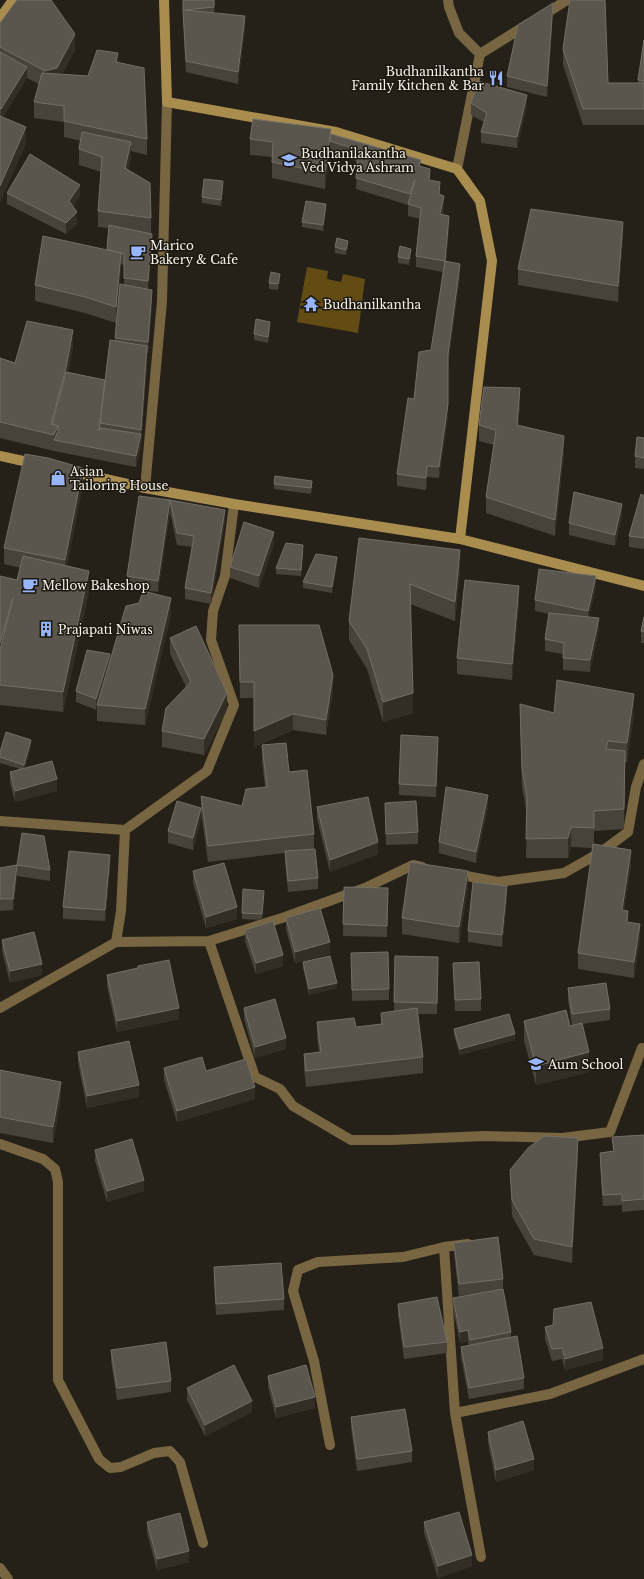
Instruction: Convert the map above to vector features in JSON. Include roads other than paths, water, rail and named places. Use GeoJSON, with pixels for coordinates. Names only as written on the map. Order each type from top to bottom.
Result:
{"type":"FeatureCollection","features":[{"type":"Feature","properties":{"kind":"street"},"geometry":{"type":"LineString","coordinates":[[0,18],[13,0]]}},
{"type":"Feature","properties":{"kind":"street"},"geometry":{"type":"LineString","coordinates":[[145,488],[162,301],[167,102],[164,0]]}},
{"type":"Feature","properties":{"kind":"street"},"geometry":{"type":"LineString","coordinates":[[448,0],[449,7],[459,33],[480,54]]}},
{"type":"Feature","properties":{"kind":"street"},"geometry":{"type":"LineString","coordinates":[[457,168],[480,54],[567,0]]}},
{"type":"Feature","properties":{"kind":"street"},"geometry":{"type":"LineString","coordinates":[[167,102],[336,132],[457,168],[480,201],[492,261],[460,538]]}},
{"type":"Feature","properties":{"kind":"street"},"geometry":{"type":"LineString","coordinates":[[0,456],[46,466]]}},
{"type":"Feature","properties":{"kind":"street"},"geometry":{"type":"LineString","coordinates":[[61,470],[145,488],[234,504],[460,538],[644,586]]}},
{"type":"Feature","properties":{"kind":"street"},"geometry":{"type":"LineString","coordinates":[[0,821],[125,830],[207,771],[234,705],[210,640],[213,611],[225,576],[234,504]]}},
{"type":"Feature","properties":{"kind":"street"},"geometry":{"type":"LineString","coordinates":[[444,871],[498,882],[564,872],[601,852],[628,832],[636,786],[644,764]]}},
{"type":"Feature","properties":{"kind":"street"},"geometry":{"type":"LineString","coordinates":[[116,942],[121,911],[125,830]]}},
{"type":"Feature","properties":{"kind":"street"},"geometry":{"type":"LineString","coordinates":[[0,1008],[116,942],[209,941],[285,917],[365,888],[413,866],[428,868]]}},
{"type":"Feature","properties":{"kind":"street"},"geometry":{"type":"LineString","coordinates":[[209,941],[255,1077],[280,1090],[293,1106],[351,1140],[485,1136],[562,1138],[610,1132],[642,1048],[644,1048]]}},
{"type":"Feature","properties":{"kind":"street"},"geometry":{"type":"LineString","coordinates":[[0,1144],[43,1159],[55,1169],[58,1182],[58,1380],[99,1459],[110,1468],[120,1467],[154,1453],[170,1451],[180,1462],[203,1543]]}},
{"type":"Feature","properties":{"kind":"street"},"geometry":{"type":"LineString","coordinates":[[330,1446],[314,1361],[293,1291],[298,1270],[318,1262],[403,1257],[444,1247],[474,1243]]}},
{"type":"Feature","properties":{"kind":"street"},"geometry":{"type":"LineString","coordinates":[[444,1247],[455,1413],[481,1557]]}},
{"type":"Feature","properties":{"kind":"street"},"geometry":{"type":"LineString","coordinates":[[455,1413],[550,1394],[644,1360]]}},
{"type":"Feature","properties":{"kind":"street"},"geometry":{"type":"LineString","coordinates":[[0,1568],[8,1579]]}},
{"type":"Feature","properties":{"kind":"place","name":"Budhanilkantha Family Kitchen & Bar"},"geometry":{"type":"Point","coordinates":[496,78]}},
{"type":"Feature","properties":{"kind":"place","name":"Budhanilakantha Ved Vidya Ashram"},"geometry":{"type":"Point","coordinates":[289,160]}},
{"type":"Feature","properties":{"kind":"place","name":"Marico Bakery & Cafe"},"geometry":{"type":"Point","coordinates":[138,252]}},
{"type":"Feature","properties":{"kind":"place","name":"Budhanilkantha"},"geometry":{"type":"Point","coordinates":[311,304]}},
{"type":"Feature","properties":{"kind":"place","name":"Asian Tailoring House"},"geometry":{"type":"Point","coordinates":[58,478]}},
{"type":"Feature","properties":{"kind":"place","name":"Mellow Bakeshop"},"geometry":{"type":"Point","coordinates":[30,585]}},
{"type":"Feature","properties":{"kind":"place","name":"Prajapati Niwas"},"geometry":{"type":"Point","coordinates":[46,629]}},
{"type":"Feature","properties":{"kind":"place","name":"Aum School"},"geometry":{"type":"Point","coordinates":[536,1064]}}]}
